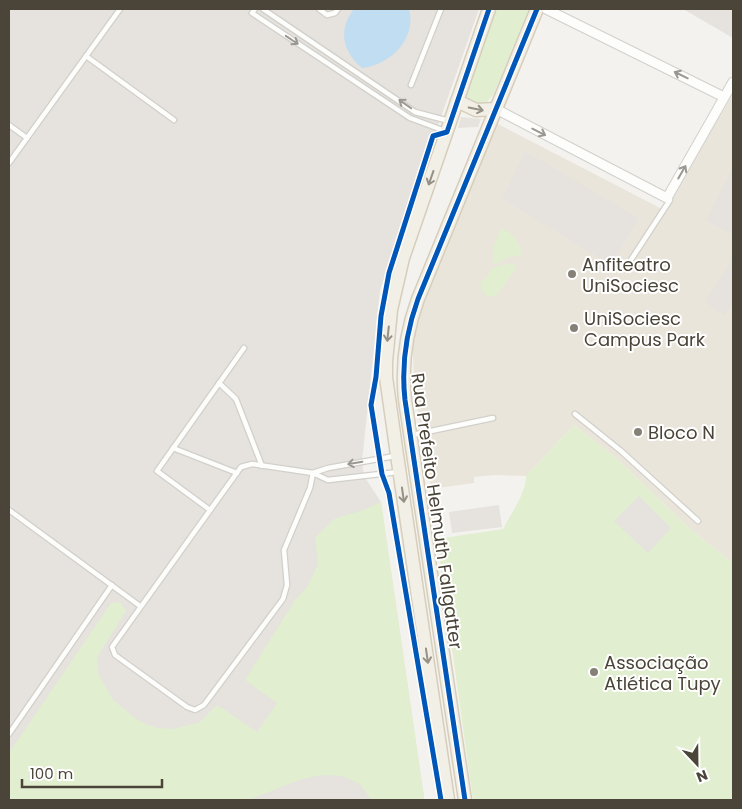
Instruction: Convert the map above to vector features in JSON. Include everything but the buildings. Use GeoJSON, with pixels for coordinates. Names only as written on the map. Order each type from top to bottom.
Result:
{"type":"FeatureCollection","features":[{"type":"Feature","properties":{"kind":"main road"},"geometry":{"type":"LineString","coordinates":[[448,800],[399,472],[386,377],[386,354],[392,310],[406,250],[489,9]]}},
{"type":"Feature","properties":{"kind":"main road","name":"Rua Prefeito Helmuth Fallgatter"},"geometry":{"type":"LineString","coordinates":[[465,800],[403,379],[408,331],[418,299],[537,9]]}},
{"type":"Feature","properties":{"kind":"main road"},"geometry":{"type":"LineString","coordinates":[[457,101],[476,110],[496,109]]}},
{"type":"Feature","properties":{"kind":"street"},"geometry":{"type":"LineString","coordinates":[[546,9],[724,97]]}},
{"type":"Feature","properties":{"kind":"street"},"geometry":{"type":"LineString","coordinates":[[496,109],[669,199],[733,82]]}},
{"type":"Feature","properties":{"kind":"lane"},"geometry":{"type":"LineString","coordinates":[[9,163],[120,9]]}},
{"type":"Feature","properties":{"kind":"lane"},"geometry":{"type":"LineString","coordinates":[[255,9],[252,13],[410,118],[448,127]]}},
{"type":"Feature","properties":{"kind":"lane"},"geometry":{"type":"LineString","coordinates":[[263,9],[415,112],[448,127]]}},
{"type":"Feature","properties":{"kind":"lane"},"geometry":{"type":"LineString","coordinates":[[318,9],[328,15],[335,13],[338,9]]}},
{"type":"Feature","properties":{"kind":"lane"},"geometry":{"type":"LineString","coordinates":[[411,85],[441,9]]}},
{"type":"Feature","properties":{"kind":"lane"},"geometry":{"type":"LineString","coordinates":[[86,56],[174,120]]}},
{"type":"Feature","properties":{"kind":"lane"},"geometry":{"type":"LineString","coordinates":[[9,125],[27,138]]}},
{"type":"Feature","properties":{"kind":"lane"},"geometry":{"type":"LineString","coordinates":[[625,270],[669,199]]}},
{"type":"Feature","properties":{"kind":"lane"},"geometry":{"type":"LineString","coordinates":[[210,510],[157,471],[244,348]]}},
{"type":"Feature","properties":{"kind":"lane"},"geometry":{"type":"LineString","coordinates":[[219,383],[236,399],[262,466]]}},
{"type":"Feature","properties":{"kind":"lane"},"geometry":{"type":"LineString","coordinates":[[575,414],[621,451],[698,521]]}},
{"type":"Feature","properties":{"kind":"lane"},"geometry":{"type":"LineString","coordinates":[[410,435],[494,418]]}},
{"type":"Feature","properties":{"kind":"lane"},"geometry":{"type":"LineString","coordinates":[[173,448],[237,473]]}},
{"type":"Feature","properties":{"kind":"lane"},"geometry":{"type":"LineString","coordinates":[[313,473],[328,468],[397,455]]}},
{"type":"Feature","properties":{"kind":"lane"},"geometry":{"type":"LineString","coordinates":[[313,473],[310,488],[284,550],[287,585],[284,599],[204,705],[195,710],[187,706],[115,655],[112,647],[241,467],[252,464],[313,473],[328,480],[399,472]]}},
{"type":"Feature","properties":{"kind":"lane"},"geometry":{"type":"LineString","coordinates":[[9,510],[140,606]]}},
{"type":"Feature","properties":{"kind":"lane"},"geometry":{"type":"LineString","coordinates":[[9,734],[112,585]]}},
{"type":"Feature","properties":{"kind":"shaded area"},"geometry":{"type":"Polygon","coordinates":[[[9,9],[479,9],[380,290],[362,461],[364,476],[381,502],[423,800],[9,800],[9,9]]]}},
{"type":"Feature","properties":{"kind":"shaded area"},"geometry":{"type":"Polygon","coordinates":[[[683,9],[733,9],[733,38],[683,9]]]}},
{"type":"Feature","properties":{"kind":"shaded area","name":"UniSociesc Campus Park"},"geometry":{"type":"Polygon","coordinates":[[[733,94],[733,563],[689,528],[615,457],[574,425],[526,476],[496,475],[474,477],[474,483],[431,489],[428,462],[415,398],[412,338],[417,318],[496,123],[664,210],[733,94]]]}},
{"type":"Feature","properties":{"kind":"shaded area"},"geometry":{"type":"Polygon","coordinates":[[[461,117],[481,119],[478,127],[458,128],[461,117]]]}},
{"type":"Feature","properties":{"kind":"shaded area"},"geometry":{"type":"Polygon","coordinates":[[[525,151],[639,218],[611,265],[502,199],[525,151]]]}},
{"type":"Feature","properties":{"kind":"shaded area"},"geometry":{"type":"Polygon","coordinates":[[[733,167],[733,235],[706,220],[733,167]]]}},
{"type":"Feature","properties":{"kind":"shaded area"},"geometry":{"type":"Polygon","coordinates":[[[733,259],[733,301],[724,315],[705,302],[733,259]]]}},
{"type":"Feature","properties":{"kind":"shaded area"},"geometry":{"type":"Polygon","coordinates":[[[639,496],[671,528],[648,553],[614,521],[639,496]]]}},
{"type":"Feature","properties":{"kind":"shaded area"},"geometry":{"type":"Polygon","coordinates":[[[499,505],[502,527],[452,533],[449,512],[499,505]]]}},
{"type":"Feature","properties":{"kind":"green space"},"geometry":{"type":"Polygon","coordinates":[[[494,9],[530,9],[493,95],[485,104],[476,104],[468,100],[465,94],[494,9]]]}},
{"type":"Feature","properties":{"kind":"green space"},"geometry":{"type":"Polygon","coordinates":[[[502,229],[510,233],[515,239],[522,254],[520,257],[509,257],[493,265],[494,245],[502,229]]]}},
{"type":"Feature","properties":{"kind":"green space"},"geometry":{"type":"Polygon","coordinates":[[[505,264],[517,266],[495,296],[486,295],[480,283],[487,277],[491,269],[505,264]]]}},
{"type":"Feature","properties":{"kind":"green space","name":"Associação Atlética Tupy"},"geometry":{"type":"Polygon","coordinates":[[[574,425],[615,457],[689,528],[733,563],[733,800],[473,800],[437,539],[503,529],[524,490],[526,476],[574,425]]]}},
{"type":"Feature","properties":{"kind":"green space"},"geometry":{"type":"Polygon","coordinates":[[[381,502],[423,800],[371,800],[360,784],[342,776],[322,775],[302,779],[248,800],[9,800],[9,753],[111,603],[120,602],[126,611],[97,657],[99,675],[113,700],[139,721],[157,728],[174,729],[200,722],[217,705],[257,732],[277,703],[245,680],[295,600],[307,587],[318,564],[315,538],[334,519],[381,502]]]}},
{"type":"Feature","properties":{"kind":"water"},"geometry":{"type":"Polygon","coordinates":[[[354,9],[409,9],[409,30],[399,49],[382,62],[362,68],[350,54],[344,40],[346,24],[354,9]]]}},
{"type":"Feature","properties":{"kind":"cycle path"},"geometry":{"type":"LineString","coordinates":[[441,800],[389,493],[382,474],[371,405],[376,377],[381,316],[389,273],[433,136],[447,132],[489,9]]}},
{"type":"Feature","properties":{"kind":"cycle path"},"geometry":{"type":"LineString","coordinates":[[465,800],[405,400],[404,361],[410,324],[418,299],[537,9]]}},
{"type":"Feature","properties":{"kind":"place","name":"Anfiteatro UniSociesc"},"geometry":{"type":"Point","coordinates":[572,274]}},
{"type":"Feature","properties":{"kind":"place","name":"UniSociesc Campus Park"},"geometry":{"type":"Point","coordinates":[574,328]}},
{"type":"Feature","properties":{"kind":"place","name":"Bloco N"},"geometry":{"type":"Point","coordinates":[638,432]}},
{"type":"Feature","properties":{"kind":"place","name":"Associação Atlética Tupy"},"geometry":{"type":"Point","coordinates":[594,672]}}]}
